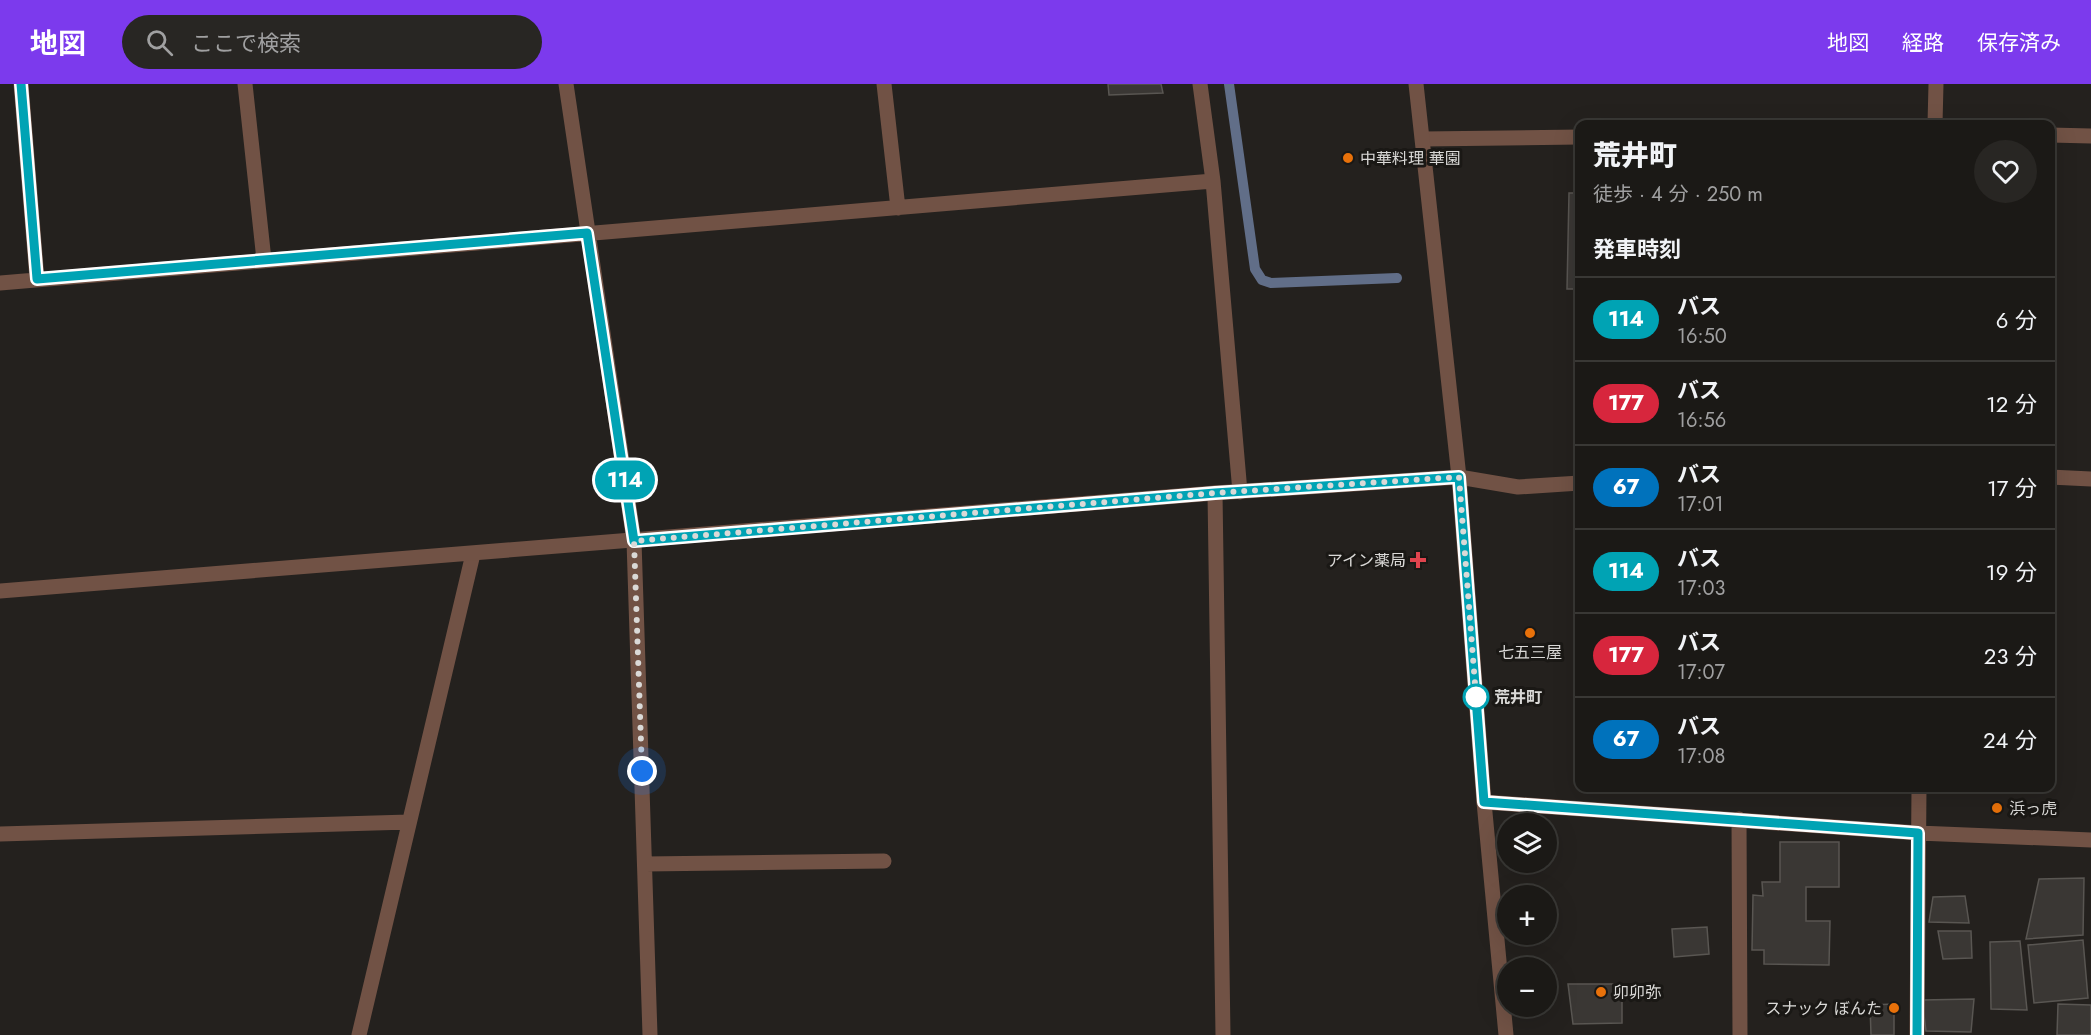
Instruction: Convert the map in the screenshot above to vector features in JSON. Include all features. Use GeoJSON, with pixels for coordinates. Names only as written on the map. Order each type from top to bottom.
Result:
{"type":"FeatureCollection","features":[{"type":"Feature","properties":{"kind":"street"},"geometry":{"type":"LineString","coordinates":[[21,84],[37,279]]}},
{"type":"Feature","properties":{"kind":"street"},"geometry":{"type":"LineString","coordinates":[[244,84],[264,260]]}},
{"type":"Feature","properties":{"kind":"street"},"geometry":{"type":"LineString","coordinates":[[566,84],[634,541],[650,1035]]}},
{"type":"Feature","properties":{"kind":"street"},"geometry":{"type":"LineString","coordinates":[[884,84],[898,208]]}},
{"type":"Feature","properties":{"kind":"street"},"geometry":{"type":"LineString","coordinates":[[1200,84],[1213,181],[1240,492]]}},
{"type":"Feature","properties":{"kind":"street"},"geometry":{"type":"LineString","coordinates":[[1416,84],[1459,477],[1484,802],[1506,1035]]}},
{"type":"Feature","properties":{"kind":"street"},"geometry":{"type":"LineString","coordinates":[[1935,120],[1936,84]]}},
{"type":"Feature","properties":{"kind":"street"},"geometry":{"type":"LineString","coordinates":[[2055,135],[2091,136]]}},
{"type":"Feature","properties":{"kind":"street"},"geometry":{"type":"LineString","coordinates":[[1423,139],[1575,137]]}},
{"type":"Feature","properties":{"kind":"street"},"geometry":{"type":"LineString","coordinates":[[0,283],[1213,181]]}},
{"type":"Feature","properties":{"kind":"street"},"geometry":{"type":"LineString","coordinates":[[0,591],[1215,493],[1459,477],[1518,487],[1575,483]]}},
{"type":"Feature","properties":{"kind":"street"},"geometry":{"type":"LineString","coordinates":[[2055,477],[2091,479]]}},
{"type":"Feature","properties":{"kind":"street"},"geometry":{"type":"LineString","coordinates":[[1215,493],[1223,1035]]}},
{"type":"Feature","properties":{"kind":"street"},"geometry":{"type":"LineString","coordinates":[[359,1035],[473,554]]}},
{"type":"Feature","properties":{"kind":"street"},"geometry":{"type":"LineString","coordinates":[[1917,1035],[1918,792]]}},
{"type":"Feature","properties":{"kind":"street"},"geometry":{"type":"LineString","coordinates":[[1484,802],[1918,833],[2091,840]]}},
{"type":"Feature","properties":{"kind":"street"},"geometry":{"type":"LineString","coordinates":[[1738,819],[1740,1035]]}},
{"type":"Feature","properties":{"kind":"street"},"geometry":{"type":"LineString","coordinates":[[0,834],[409,822]]}},
{"type":"Feature","properties":{"kind":"street"},"geometry":{"type":"LineString","coordinates":[[645,864],[884,861]]}},
{"type":"Feature","properties":{"kind":"building"},"geometry":{"type":"Polygon","coordinates":[[[1108,84],[1161,84],[1163,93],[1109,95],[1108,84]]]}},
{"type":"Feature","properties":{"kind":"building"},"geometry":{"type":"Polygon","coordinates":[[[1569,193],[1575,193],[1575,289],[1567,289],[1569,193]]]}},
{"type":"Feature","properties":{"kind":"building"},"geometry":{"type":"Polygon","coordinates":[[[1780,842],[1839,842],[1839,887],[1806,887],[1806,921],[1830,921],[1829,965],[1764,964],[1764,950],[1752,950],[1753,895],[1763,896],[1762,882],[1780,882],[1780,842]]]}},
{"type":"Feature","properties":{"kind":"building"},"geometry":{"type":"Polygon","coordinates":[[[2084,878],[2083,935],[2026,939],[2039,879],[2084,878]]]}},
{"type":"Feature","properties":{"kind":"building"},"geometry":{"type":"Polygon","coordinates":[[[1965,896],[1969,923],[1929,922],[1933,897],[1965,896]]]}},
{"type":"Feature","properties":{"kind":"building"},"geometry":{"type":"Polygon","coordinates":[[[1707,927],[1709,954],[1674,957],[1672,929],[1707,927]]]}},
{"type":"Feature","properties":{"kind":"building"},"geometry":{"type":"Polygon","coordinates":[[[1938,931],[1971,931],[1972,958],[1943,959],[1938,931]]]}},
{"type":"Feature","properties":{"kind":"building"},"geometry":{"type":"Polygon","coordinates":[[[2083,940],[2088,998],[2034,1003],[2028,945],[2083,940]]]}},
{"type":"Feature","properties":{"kind":"building"},"geometry":{"type":"Polygon","coordinates":[[[2020,941],[2027,1010],[1991,1009],[1990,942],[2020,941]]]}},
{"type":"Feature","properties":{"kind":"building"},"geometry":{"type":"Polygon","coordinates":[[[1568,984],[1622,984],[1622,1023],[1573,1024],[1568,984]]]}},
{"type":"Feature","properties":{"kind":"building"},"geometry":{"type":"Polygon","coordinates":[[[1974,999],[1971,1032],[1926,1031],[1922,1000],[1974,999]]]}},
{"type":"Feature","properties":{"kind":"building"},"geometry":{"type":"Polygon","coordinates":[[[1894,1004],[1894,1035],[1871,1035],[1870,1005],[1894,1004]]]}},
{"type":"Feature","properties":{"kind":"building"},"geometry":{"type":"Polygon","coordinates":[[[2058,1004],[2091,1005],[2091,1035],[2057,1035],[2058,1004]]]}},
{"type":"Feature","properties":{"kind":"waterway"},"geometry":{"type":"LineString","coordinates":[[1229,84],[1255,269],[1262,280],[1271,283],[1397,278]]}},
{"type":"Feature","properties":{"kind":"bus line","name":"114"},"geometry":{"type":"LineString","coordinates":[[21,84],[37,279],[587,233],[634,541],[1215,493],[1459,477],[1484,802],[1918,833],[1917,1035]]}},
{"type":"Feature","properties":{"kind":"place","name":"中華料理 華園"},"geometry":{"type":"Point","coordinates":[1348,158]}},
{"type":"Feature","properties":{"kind":"place","name":"アイン薬局"},"geometry":{"type":"Point","coordinates":[1418,560]}},
{"type":"Feature","properties":{"kind":"place","name":"七五三屋"},"geometry":{"type":"Point","coordinates":[1530,633]}},
{"type":"Feature","properties":{"kind":"place","name":"荒井町"},"geometry":{"type":"Point","coordinates":[1476,697]}},
{"type":"Feature","properties":{"kind":"place","name":"浜っ虎"},"geometry":{"type":"Point","coordinates":[1997,808]}},
{"type":"Feature","properties":{"kind":"place","name":"卯卯弥"},"geometry":{"type":"Point","coordinates":[1601,992]}},
{"type":"Feature","properties":{"kind":"place","name":"スナック ぼんた"},"geometry":{"type":"Point","coordinates":[1894,1008]}},
{"type":"Feature","properties":{"kind":"route"},"geometry":{"type":"LineString","coordinates":[[642,771],[634,541],[1215,493],[1459,477],[1476,697]]}}]}
